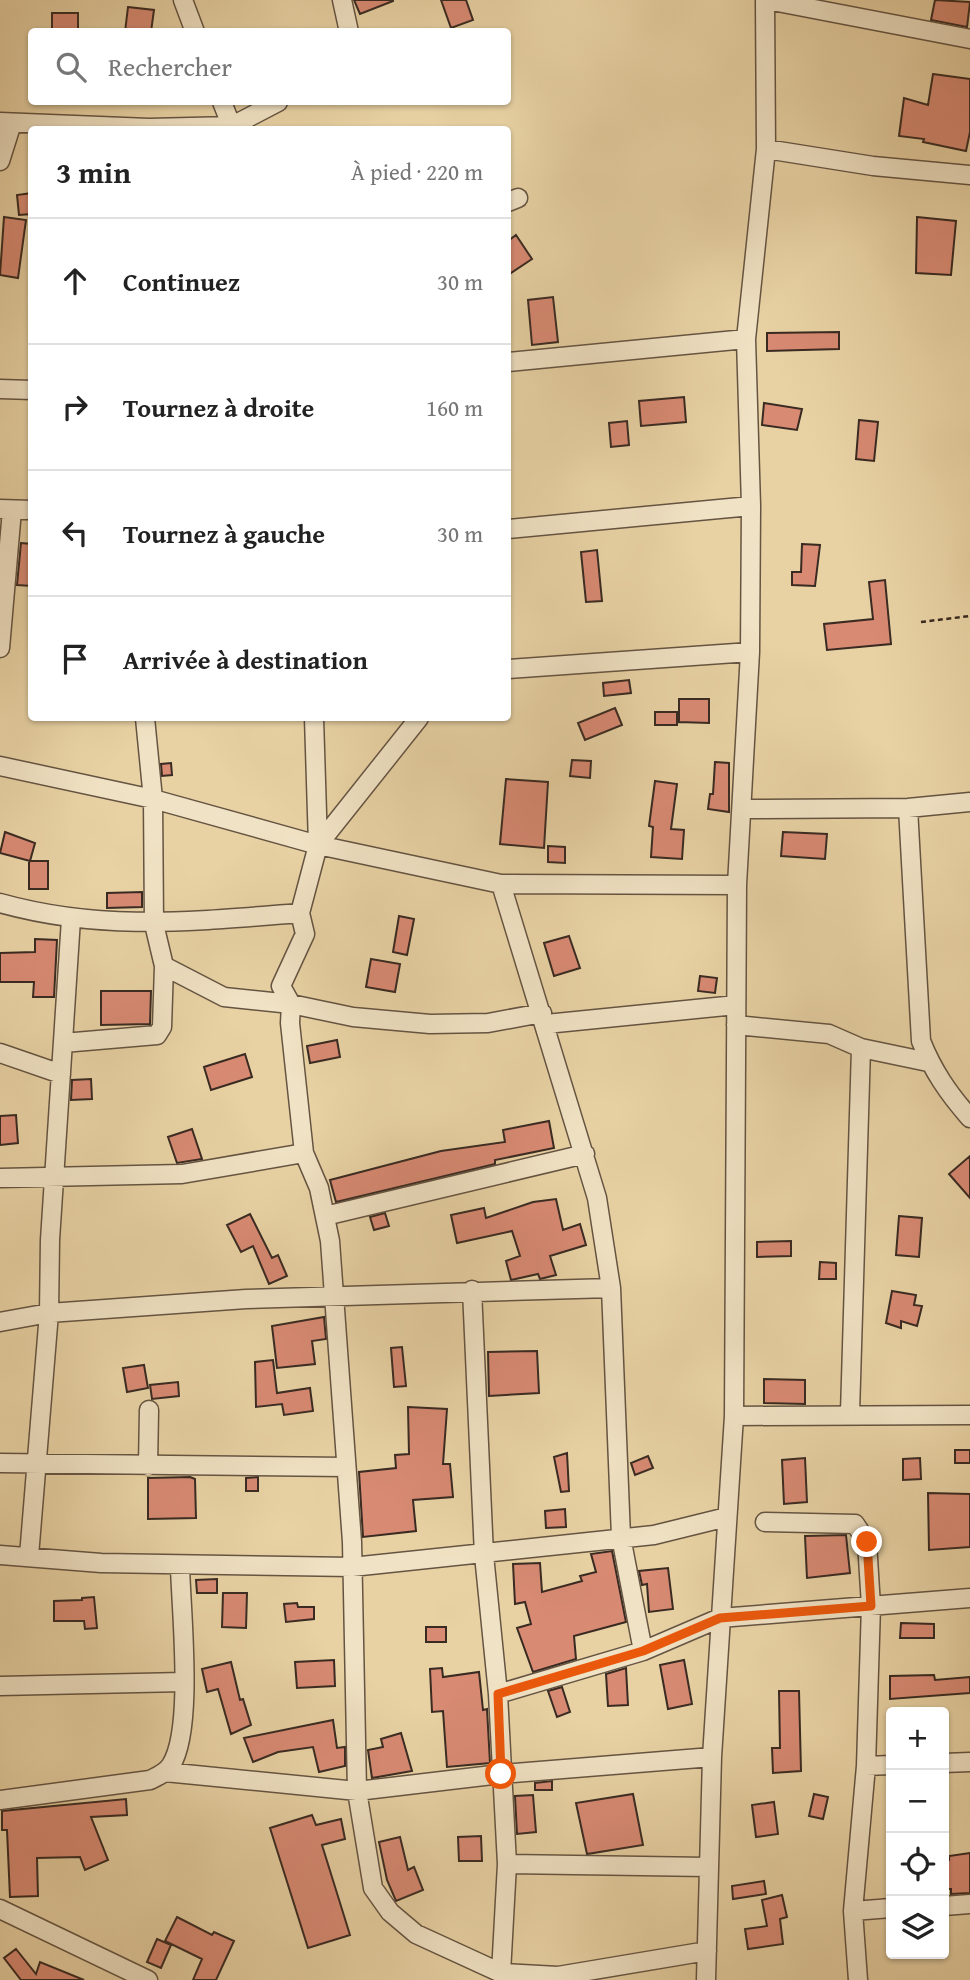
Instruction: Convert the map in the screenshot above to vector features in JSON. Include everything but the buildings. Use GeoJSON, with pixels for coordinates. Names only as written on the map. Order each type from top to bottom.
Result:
{"type":"FeatureCollection","features":[{"type":"Feature","properties":{"kind":"street"},"geometry":{"type":"LineString","coordinates":[[183,0],[194,28]]}},
{"type":"Feature","properties":{"kind":"street"},"geometry":{"type":"LineString","coordinates":[[342,0],[348,28]]}},
{"type":"Feature","properties":{"kind":"street"},"geometry":{"type":"LineString","coordinates":[[706,1980],[712,1757],[734,1416],[737,885],[744,809],[750,652],[751,506],[746,339],[766,149],[766,0],[970,38]]}},
{"type":"Feature","properties":{"kind":"street"},"geometry":{"type":"LineString","coordinates":[[223,105],[231,126]]}},
{"type":"Feature","properties":{"kind":"street"},"geometry":{"type":"LineString","coordinates":[[236,126],[273,105]]}},
{"type":"Feature","properties":{"kind":"street"},"geometry":{"type":"LineString","coordinates":[[0,160],[6,122],[101,126]]}},
{"type":"Feature","properties":{"kind":"street"},"geometry":{"type":"LineString","coordinates":[[766,149],[873,166],[970,175]]}},
{"type":"Feature","properties":{"kind":"street"},"geometry":{"type":"LineString","coordinates":[[511,362],[746,339]]}},
{"type":"Feature","properties":{"kind":"street"},"geometry":{"type":"LineString","coordinates":[[0,389],[28,390]]}},
{"type":"Feature","properties":{"kind":"street"},"geometry":{"type":"LineString","coordinates":[[511,529],[751,506]]}},
{"type":"Feature","properties":{"kind":"street"},"geometry":{"type":"LineString","coordinates":[[0,648],[6,510],[28,510]]}},
{"type":"Feature","properties":{"kind":"street"},"geometry":{"type":"LineString","coordinates":[[511,669],[750,652]]}},
{"type":"Feature","properties":{"kind":"street"},"geometry":{"type":"LineString","coordinates":[[63,1042],[157,1034],[162,1027],[164,966],[154,924],[153,799],[145,721]]}},
{"type":"Feature","properties":{"kind":"street"},"geometry":{"type":"LineString","coordinates":[[314,721],[318,845],[300,914],[305,934],[282,986],[291,1004],[290,1023],[304,1153],[319,1188],[325,1216],[334,1298],[352,1567],[357,1791],[369,1877],[380,1900],[416,1934],[501,1973],[559,1978],[707,1951]]}},
{"type":"Feature","properties":{"kind":"street"},"geometry":{"type":"LineString","coordinates":[[318,845],[417,721]]}},
{"type":"Feature","properties":{"kind":"street"},"geometry":{"type":"LineString","coordinates":[[0,766],[153,799],[318,845],[501,884],[737,885]]}},
{"type":"Feature","properties":{"kind":"street"},"geometry":{"type":"LineString","coordinates":[[744,809],[908,807],[970,802]]}},
{"type":"Feature","properties":{"kind":"street"},"geometry":{"type":"LineString","coordinates":[[908,807],[920,1041],[928,1062],[950,1097],[970,1118]]}},
{"type":"Feature","properties":{"kind":"street"},"geometry":{"type":"LineString","coordinates":[[501,884],[597,1198],[611,1288],[621,1537],[643,1651]]}},
{"type":"Feature","properties":{"kind":"street"},"geometry":{"type":"LineString","coordinates":[[0,903],[71,919],[154,924],[300,914]]}},
{"type":"Feature","properties":{"kind":"street"},"geometry":{"type":"LineString","coordinates":[[29,1556],[34,1465],[49,1313],[53,1178],[71,919]]}},
{"type":"Feature","properties":{"kind":"street"},"geometry":{"type":"LineString","coordinates":[[164,966],[225,998],[291,1004],[353,1017],[430,1024],[488,1023],[736,1005]]}},
{"type":"Feature","properties":{"kind":"street"},"geometry":{"type":"LineString","coordinates":[[736,1025],[828,1034],[862,1048],[928,1062]]}},
{"type":"Feature","properties":{"kind":"street"},"geometry":{"type":"LineString","coordinates":[[850,1413],[862,1048]]}},
{"type":"Feature","properties":{"kind":"street"},"geometry":{"type":"LineString","coordinates":[[0,1053],[61,1074]]}},
{"type":"Feature","properties":{"kind":"street"},"geometry":{"type":"LineString","coordinates":[[950,1097],[970,1102]]}},
{"type":"Feature","properties":{"kind":"street"},"geometry":{"type":"LineString","coordinates":[[0,1178],[182,1174],[304,1153]]}},
{"type":"Feature","properties":{"kind":"street"},"geometry":{"type":"LineString","coordinates":[[325,1216],[584,1154]]}},
{"type":"Feature","properties":{"kind":"street"},"geometry":{"type":"LineString","coordinates":[[0,1322],[49,1313],[246,1299],[334,1298],[472,1290],[611,1288]]}},
{"type":"Feature","properties":{"kind":"street"},"geometry":{"type":"LineString","coordinates":[[472,1290],[484,1555],[498,1694],[507,1864],[501,1973]]}},
{"type":"Feature","properties":{"kind":"street"},"geometry":{"type":"LineString","coordinates":[[148,1466],[149,1410]]}},
{"type":"Feature","properties":{"kind":"street"},"geometry":{"type":"LineString","coordinates":[[734,1416],[850,1413],[970,1415]]}},
{"type":"Feature","properties":{"kind":"street"},"geometry":{"type":"LineString","coordinates":[[0,1463],[346,1467]]}},
{"type":"Feature","properties":{"kind":"street"},"geometry":{"type":"LineString","coordinates":[[0,1555],[180,1566],[352,1567],[654,1535],[727,1517]]}},
{"type":"Feature","properties":{"kind":"street"},"geometry":{"type":"LineString","coordinates":[[765,1522],[855,1524],[867,1542],[871,1606],[866,1766],[853,1911],[858,1980]]}},
{"type":"Feature","properties":{"kind":"street"},"geometry":{"type":"LineString","coordinates":[[0,1800],[150,1780],[165,1772],[172,1763],[179,1743],[183,1715],[180,1566]]}},
{"type":"Feature","properties":{"kind":"street"},"geometry":{"type":"LineString","coordinates":[[498,1694],[643,1651],[720,1618],[970,1598]]}},
{"type":"Feature","properties":{"kind":"street"},"geometry":{"type":"LineString","coordinates":[[0,1686],[183,1682]]}},
{"type":"Feature","properties":{"kind":"street"},"geometry":{"type":"LineString","coordinates":[[165,1772],[357,1791],[501,1774],[712,1757]]}},
{"type":"Feature","properties":{"kind":"street"},"geometry":{"type":"LineString","coordinates":[[949,1763],[970,1762]]}},
{"type":"Feature","properties":{"kind":"street"},"geometry":{"type":"LineString","coordinates":[[866,1766],[886,1765]]}},
{"type":"Feature","properties":{"kind":"street"},"geometry":{"type":"LineString","coordinates":[[507,1864],[708,1867]]}},
{"type":"Feature","properties":{"kind":"street"},"geometry":{"type":"LineString","coordinates":[[949,1906],[970,1904]]}},
{"type":"Feature","properties":{"kind":"street"},"geometry":{"type":"LineString","coordinates":[[0,1909],[148,1980]]}},
{"type":"Feature","properties":{"kind":"street"},"geometry":{"type":"LineString","coordinates":[[853,1911],[886,1909]]}},
{"type":"Feature","properties":{"kind":"path"},"geometry":{"type":"LineString","coordinates":[[921,622],[970,616]]}},
{"type":"Feature","properties":{"kind":"route"},"geometry":{"type":"LineString","coordinates":[[501,1774],[498,1694],[643,1651],[720,1618],[871,1606],[867,1542]]}}]}
